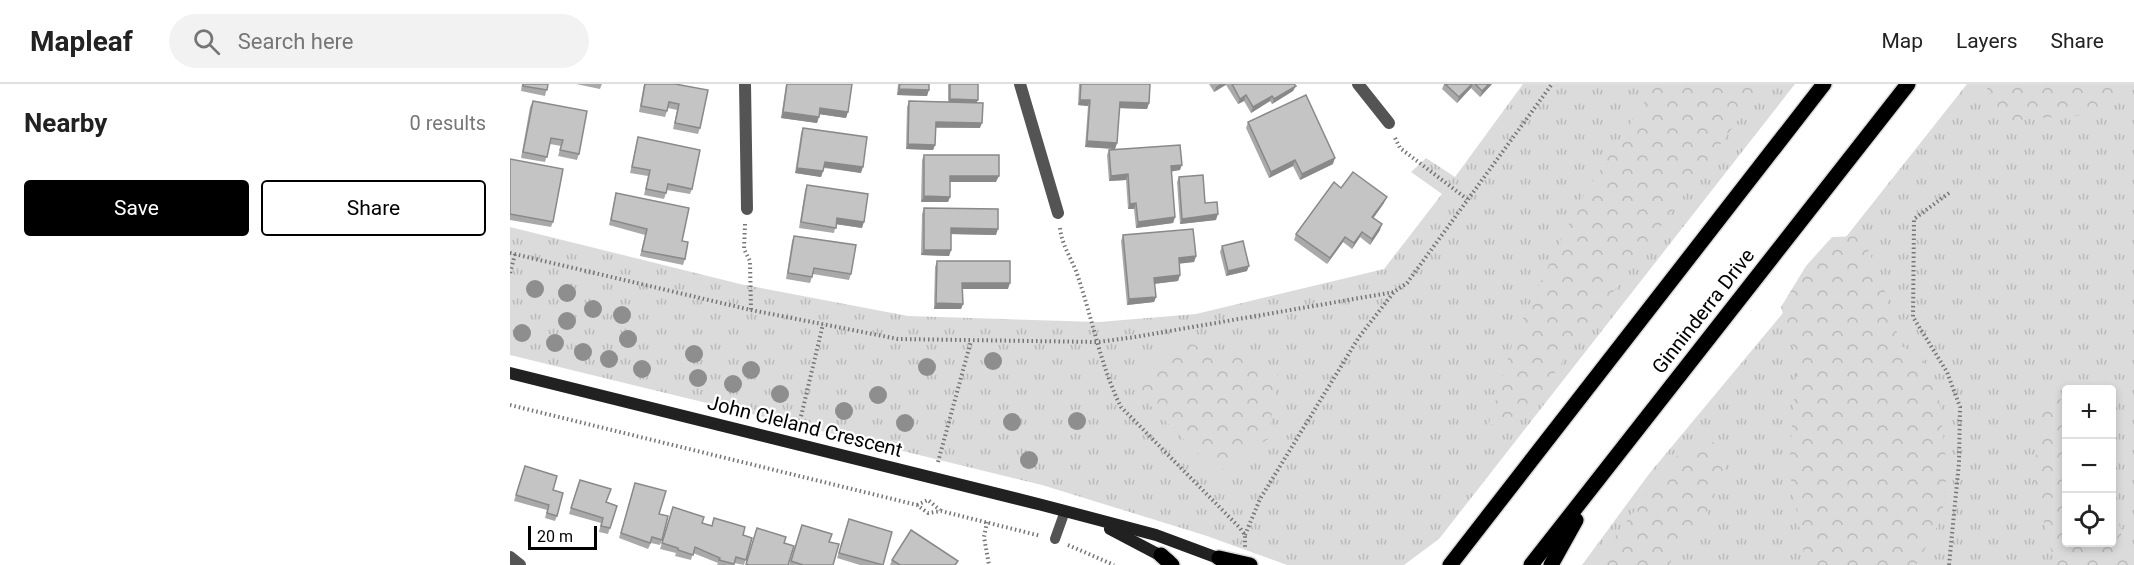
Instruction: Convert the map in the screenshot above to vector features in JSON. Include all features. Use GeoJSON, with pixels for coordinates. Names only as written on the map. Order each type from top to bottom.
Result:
{"type":"FeatureCollection","features":[{"type":"Feature","properties":{"kind":"main road"},"geometry":{"type":"LineString","coordinates":[[1436,565],[1454,560],[1824,84]]}},
{"type":"Feature","properties":{"kind":"main road","name":"Ginninderra Drive"},"geometry":{"type":"LineString","coordinates":[[1531,565],[1908,84]]}},
{"type":"Feature","properties":{"kind":"main road"},"geometry":{"type":"LineString","coordinates":[[1551,565],[1595,483]]}},
{"type":"Feature","properties":{"kind":"street"},"geometry":{"type":"LineString","coordinates":[[745,84],[747,209]]}},
{"type":"Feature","properties":{"kind":"street"},"geometry":{"type":"LineString","coordinates":[[1020,84],[1058,213]]}},
{"type":"Feature","properties":{"kind":"street"},"geometry":{"type":"LineString","coordinates":[[1358,84],[1389,123]]}},
{"type":"Feature","properties":{"kind":"street","name":"John Cleland Crescent"},"geometry":{"type":"LineString","coordinates":[[510,373],[1065,511],[1156,535],[1235,563]]}},
{"type":"Feature","properties":{"kind":"street","name":"John Cleland Crescent"},"geometry":{"type":"LineString","coordinates":[[1091,518],[1169,562]]}},
{"type":"Feature","properties":{"kind":"street"},"geometry":{"type":"LineString","coordinates":[[510,557],[520,565]]}},
{"type":"Feature","properties":{"kind":"lane"},"geometry":{"type":"LineString","coordinates":[[1055,539],[1065,511]]}},
{"type":"Feature","properties":{"kind":"path"},"geometry":{"type":"LineString","coordinates":[[1235,563],[1245,549],[1245,535],[1260,498],[1359,337],[1394,292],[1407,283],[1552,84]]}},
{"type":"Feature","properties":{"kind":"path"},"geometry":{"type":"LineString","coordinates":[[1389,123],[1400,148],[1467,199]]}},
{"type":"Feature","properties":{"kind":"path"},"geometry":{"type":"LineString","coordinates":[[1949,194],[1914,219],[1913,317],[1947,372],[1960,407],[1959,463],[1949,565]]}},
{"type":"Feature","properties":{"kind":"path"},"geometry":{"type":"LineString","coordinates":[[747,209],[743,238],[744,249],[750,261],[751,310]]}},
{"type":"Feature","properties":{"kind":"path"},"geometry":{"type":"LineString","coordinates":[[1058,213],[1062,243],[1075,269],[1112,388],[1121,407],[1245,535]]}},
{"type":"Feature","properties":{"kind":"path"},"geometry":{"type":"LineString","coordinates":[[510,273],[512,254],[751,310],[898,339],[971,341],[1098,342],[1394,292]]}},
{"type":"Feature","properties":{"kind":"path"},"geometry":{"type":"LineString","coordinates":[[799,425],[823,324]]}},
{"type":"Feature","properties":{"kind":"path"},"geometry":{"type":"LineString","coordinates":[[928,500],[971,341]]}},
{"type":"Feature","properties":{"kind":"path"},"geometry":{"type":"LineString","coordinates":[[510,405],[917,505],[928,513],[941,511],[1055,539],[1114,565]]}},
{"type":"Feature","properties":{"kind":"path"},"geometry":{"type":"LineString","coordinates":[[917,505],[928,500]]}},
{"type":"Feature","properties":{"kind":"path"},"geometry":{"type":"LineString","coordinates":[[928,500],[941,511]]}},
{"type":"Feature","properties":{"kind":"path"},"geometry":{"type":"LineString","coordinates":[[987,522],[984,537],[988,565]]}},
{"type":"Feature","properties":{"kind":"green space"},"geometry":{"type":"Polygon","coordinates":[[[1523,84],[1795,84],[1439,539],[1404,565],[1287,565],[1204,535],[1042,485],[510,355],[510,227],[740,284],[908,316],[1099,322],[1196,314],[1384,269],[1442,194],[1411,172],[1426,158],[1455,177],[1523,84]]]}},
{"type":"Feature","properties":{"kind":"green space"},"geometry":{"type":"Polygon","coordinates":[[[1656,84],[1764,84],[1527,411],[1488,426],[1515,335],[1580,201],[1656,84]]]}},
{"type":"Feature","properties":{"kind":"green space"},"geometry":{"type":"Polygon","coordinates":[[[1967,84],[2134,84],[2134,565],[1582,565],[1649,474],[1842,242],[1967,84]]]}},
{"type":"Feature","properties":{"kind":"green space"},"geometry":{"type":"Polygon","coordinates":[[[1985,84],[2119,84],[2110,113],[2003,121],[1985,84]]]}},
{"type":"Feature","properties":{"kind":"green space"},"geometry":{"type":"Polygon","coordinates":[[[1862,236],[1882,282],[1901,346],[1921,356],[1938,390],[1947,469],[1942,518],[1916,565],[1806,565],[1789,468],[1797,360],[1781,307],[1806,266],[1832,237],[1862,236]]]}},
{"type":"Feature","properties":{"kind":"green space"},"geometry":{"type":"Polygon","coordinates":[[[1180,341],[1279,368],[1268,439],[1217,473],[1129,384],[1180,341]]]}},
{"type":"Feature","properties":{"kind":"green space"},"geometry":{"type":"Polygon","coordinates":[[[2041,391],[2062,400],[2062,547],[2116,547],[2116,507],[2122,539],[2131,565],[2055,565],[2034,485],[2041,391]]]}},
{"type":"Feature","properties":{"kind":"green space"},"geometry":{"type":"Polygon","coordinates":[[[1712,441],[1728,461],[1707,515],[1673,553],[1670,565],[1593,565],[1684,447],[1712,441]]]}},
{"type":"Feature","properties":{"kind":"building"},"geometry":{"type":"Polygon","coordinates":[[[523,84],[548,84],[547,90],[523,86],[523,84]]]}},
{"type":"Feature","properties":{"kind":"building"},"geometry":{"type":"Polygon","coordinates":[[[645,84],[675,84],[708,90],[700,128],[675,123],[679,104],[669,102],[667,111],[641,106],[645,84]]]}},
{"type":"Feature","properties":{"kind":"building"},"geometry":{"type":"Polygon","coordinates":[[[787,84],[852,84],[848,112],[820,108],[819,117],[783,112],[787,84]]]}},
{"type":"Feature","properties":{"kind":"building"},"geometry":{"type":"Polygon","coordinates":[[[900,84],[929,84],[929,90],[899,89],[900,84]]]}},
{"type":"Feature","properties":{"kind":"building"},"geometry":{"type":"Polygon","coordinates":[[[950,84],[978,84],[978,100],[950,99],[950,84]]]}},
{"type":"Feature","properties":{"kind":"building"},"geometry":{"type":"Polygon","coordinates":[[[1081,84],[1150,84],[1149,103],[1120,102],[1117,143],[1087,141],[1090,100],[1080,100],[1081,84]]]}},
{"type":"Feature","properties":{"kind":"building"},"geometry":{"type":"Polygon","coordinates":[[[1232,84],[1294,84],[1296,86],[1274,99],[1272,96],[1253,107],[1246,95],[1240,99],[1232,84]]]}},
{"type":"Feature","properties":{"kind":"building"},"geometry":{"type":"Polygon","coordinates":[[[1445,84],[1472,84],[1459,97],[1445,84]]]}},
{"type":"Feature","properties":{"kind":"building"},"geometry":{"type":"Polygon","coordinates":[[[1475,84],[1489,84],[1482,91],[1475,84]]]}},
{"type":"Feature","properties":{"kind":"building"},"geometry":{"type":"Polygon","coordinates":[[[1306,95],[1335,158],[1302,174],[1295,160],[1271,172],[1248,122],[1306,95]]]}},
{"type":"Feature","properties":{"kind":"building"},"geometry":{"type":"Polygon","coordinates":[[[533,101],[587,111],[579,154],[560,150],[563,140],[551,138],[547,157],[523,152],[533,101]]]}},
{"type":"Feature","properties":{"kind":"building"},"geometry":{"type":"Polygon","coordinates":[[[909,101],[983,103],[982,123],[936,122],[935,145],[908,144],[909,101]]]}},
{"type":"Feature","properties":{"kind":"building"},"geometry":{"type":"Polygon","coordinates":[[[803,128],[867,137],[863,167],[825,162],[823,171],[797,168],[803,128]]]}},
{"type":"Feature","properties":{"kind":"building"},"geometry":{"type":"Polygon","coordinates":[[[638,137],[700,150],[692,189],[668,184],[666,193],[646,189],[650,170],[632,167],[638,137]]]}},
{"type":"Feature","properties":{"kind":"building"},"geometry":{"type":"Polygon","coordinates":[[[1180,145],[1182,165],[1171,166],[1175,217],[1138,222],[1136,203],[1130,204],[1128,174],[1111,176],[1109,150],[1180,145]]]}},
{"type":"Feature","properties":{"kind":"building"},"geometry":{"type":"Polygon","coordinates":[[[924,155],[999,155],[999,176],[950,176],[950,197],[924,196],[924,155]]]}},
{"type":"Feature","properties":{"kind":"building"},"geometry":{"type":"Polygon","coordinates":[[[510,159],[563,169],[553,222],[510,214],[510,159]]]}},
{"type":"Feature","properties":{"kind":"building"},"geometry":{"type":"Polygon","coordinates":[[[1353,172],[1387,197],[1372,217],[1382,224],[1372,239],[1362,232],[1354,243],[1345,237],[1330,258],[1296,234],[1334,182],[1341,188],[1353,172]]]}},
{"type":"Feature","properties":{"kind":"building"},"geometry":{"type":"Polygon","coordinates":[[[1203,175],[1205,203],[1217,202],[1218,214],[1182,219],[1179,177],[1203,175]]]}},
{"type":"Feature","properties":{"kind":"building"},"geometry":{"type":"Polygon","coordinates":[[[807,185],[868,194],[864,222],[837,218],[836,228],[801,222],[807,185]]]}},
{"type":"Feature","properties":{"kind":"building"},"geometry":{"type":"Polygon","coordinates":[[[616,193],[689,208],[682,241],[688,242],[685,259],[642,251],[647,229],[611,220],[616,193]]]}},
{"type":"Feature","properties":{"kind":"building"},"geometry":{"type":"Polygon","coordinates":[[[924,208],[998,209],[998,229],[951,228],[951,250],[924,250],[924,208]]]}},
{"type":"Feature","properties":{"kind":"building"},"geometry":{"type":"Polygon","coordinates":[[[1193,229],[1196,256],[1179,258],[1180,275],[1154,278],[1156,297],[1129,299],[1123,235],[1193,229]]]}},
{"type":"Feature","properties":{"kind":"building"},"geometry":{"type":"Polygon","coordinates":[[[794,236],[856,245],[851,274],[814,268],[812,277],[788,273],[794,236]]]}},
{"type":"Feature","properties":{"kind":"building"},"geometry":{"type":"Polygon","coordinates":[[[1243,241],[1249,266],[1228,271],[1222,246],[1243,241]]]}},
{"type":"Feature","properties":{"kind":"building"},"geometry":{"type":"Polygon","coordinates":[[[937,261],[1010,261],[1010,283],[962,283],[963,304],[936,303],[937,261]]]}},
{"type":"Feature","properties":{"kind":"building"},"geometry":{"type":"Polygon","coordinates":[[[525,466],[557,476],[553,490],[563,493],[557,516],[547,513],[549,505],[516,495],[525,466]]]}},
{"type":"Feature","properties":{"kind":"building"},"geometry":{"type":"Polygon","coordinates":[[[580,480],[611,489],[606,502],[617,506],[610,528],[601,526],[603,518],[571,508],[580,480]]]}},
{"type":"Feature","properties":{"kind":"building"},"geometry":{"type":"Polygon","coordinates":[[[635,483],[666,491],[659,514],[668,516],[662,540],[652,537],[650,543],[621,533],[635,483]]]}},
{"type":"Feature","properties":{"kind":"building"},"geometry":{"type":"Polygon","coordinates":[[[673,507],[704,517],[702,523],[712,526],[714,518],[745,527],[743,535],[752,538],[746,560],[736,557],[734,564],[719,560],[720,558],[695,547],[693,555],[662,543],[673,507]]]}},
{"type":"Feature","properties":{"kind":"building"},"geometry":{"type":"Polygon","coordinates":[[[849,519],[892,532],[883,565],[839,553],[849,519]]]}},
{"type":"Feature","properties":{"kind":"building"},"geometry":{"type":"Polygon","coordinates":[[[802,525],[832,534],[829,542],[839,544],[833,565],[803,565],[791,561],[802,525]]]}},
{"type":"Feature","properties":{"kind":"building"},"geometry":{"type":"Polygon","coordinates":[[[757,528],[786,537],[784,543],[794,546],[788,565],[746,564],[757,528]]]}},
{"type":"Feature","properties":{"kind":"building"},"geometry":{"type":"Polygon","coordinates":[[[911,530],[958,561],[955,565],[900,565],[892,560],[911,530]]]}}]}
